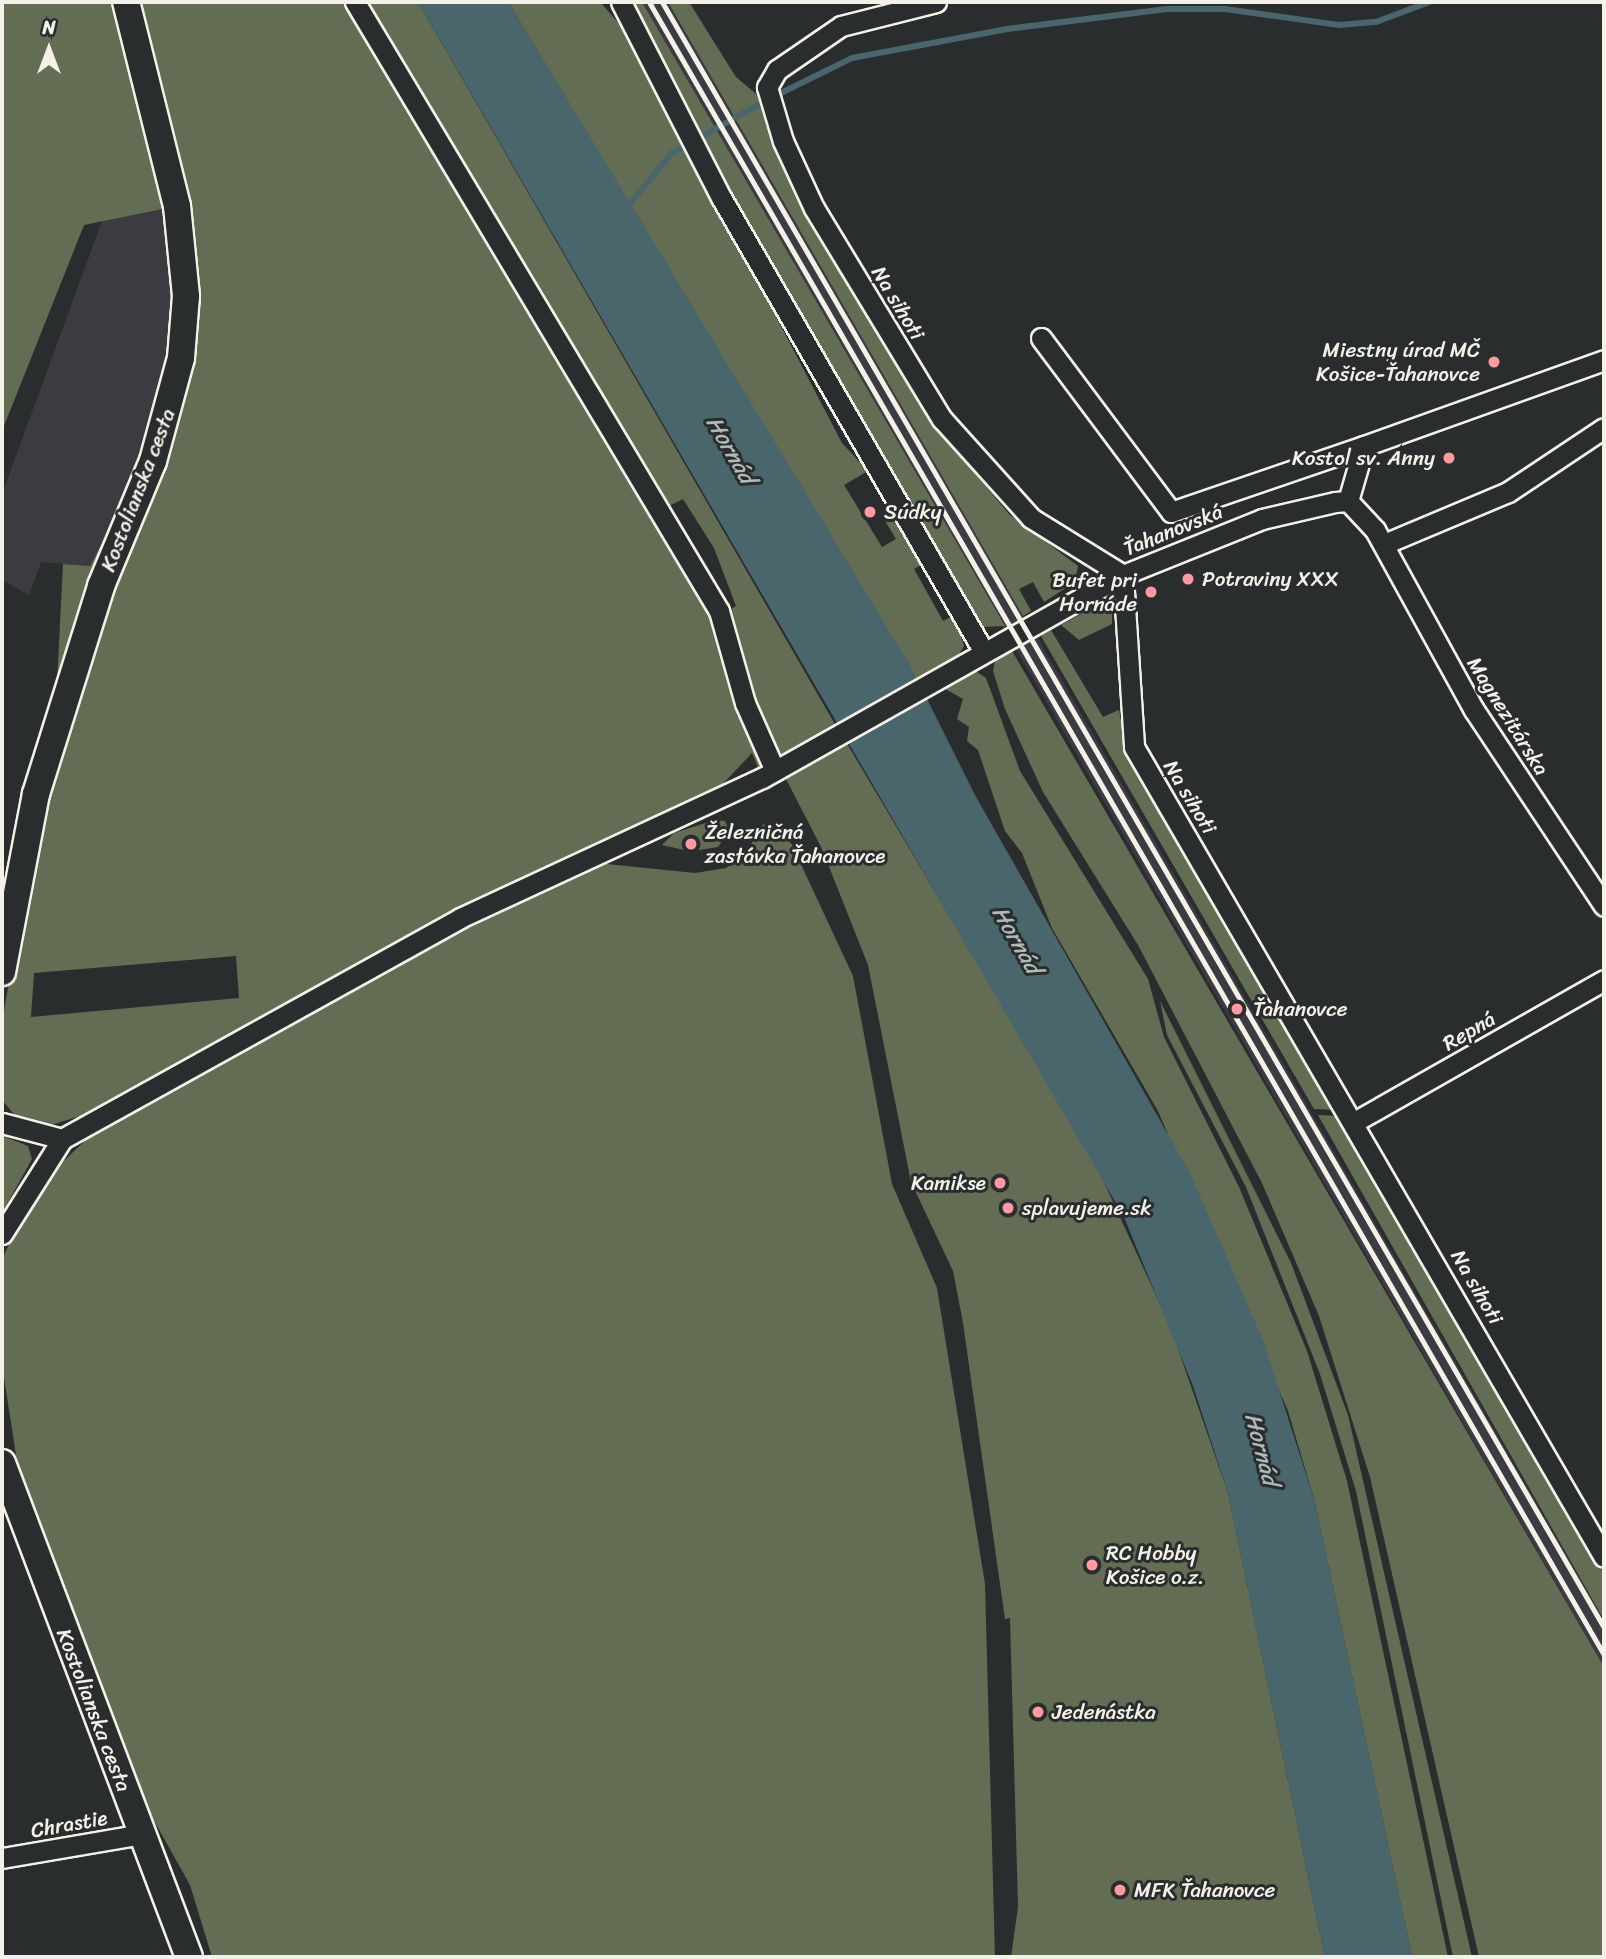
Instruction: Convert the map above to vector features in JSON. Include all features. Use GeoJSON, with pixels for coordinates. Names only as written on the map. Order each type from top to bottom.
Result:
{"type":"FeatureCollection","features":[{"type":"Feature","properties":{"kind":"street","name":"Kostolianska cesta"},"geometry":{"type":"LineString","coordinates":[[2,972],[43,768],[101,586],[166,424],[183,348],[177,206],[126,2]]}},
{"type":"Feature","properties":{"kind":"street"},"geometry":{"type":"LineString","coordinates":[[355,2],[719,611],[745,703],[783,767]]}},
{"type":"Feature","properties":{"kind":"street"},"geometry":{"type":"LineString","coordinates":[[621,2],[699,145],[722,199],[984,652]]}},
{"type":"Feature","properties":{"kind":"street","name":"Na sihoti"},"geometry":{"type":"LineString","coordinates":[[936,2],[841,26],[777,70],[767,87],[814,208],[942,419],[1031,518],[1123,575],[1134,747],[1356,1121],[1604,1557]]}},
{"type":"Feature","properties":{"kind":"street"},"geometry":{"type":"LineString","coordinates":[[1041,338],[1171,512],[1603,363]]}},
{"type":"Feature","properties":{"kind":"street"},"geometry":{"type":"LineString","coordinates":[[1364,446],[1348,502],[1384,544],[1508,492],[1604,428]]}},
{"type":"Feature","properties":{"kind":"street","name":"Ťahanovská"},"geometry":{"type":"LineString","coordinates":[[62,1139],[508,892],[783,767],[1123,575],[1262,519],[1348,502]]}},
{"type":"Feature","properties":{"kind":"street","name":"Magnezitárska"},"geometry":{"type":"LineString","coordinates":[[1384,544],[1474,710],[1604,906]]}},
{"type":"Feature","properties":{"kind":"street","name":"Repná"},"geometry":{"type":"LineString","coordinates":[[1356,1121],[1604,981]]}},
{"type":"Feature","properties":{"kind":"street"},"geometry":{"type":"LineString","coordinates":[[2,1123],[62,1139],[2,1234]]}},
{"type":"Feature","properties":{"kind":"street","name":"Kostolianska cesta"},"geometry":{"type":"LineString","coordinates":[[2,1463],[189,1957]]}},
{"type":"Feature","properties":{"kind":"street","name":"Chrastie"},"geometry":{"type":"LineString","coordinates":[[2,1858],[143,1834]]}},
{"type":"Feature","properties":{"kind":"shaded area"},"geometry":{"type":"Polygon","coordinates":[[[642,2],[668,2],[728,101],[1604,1620],[1604,1667],[642,2]]]}},
{"type":"Feature","properties":{"kind":"shaded area"},"geometry":{"type":"Polygon","coordinates":[[[161,168],[177,336],[132,486],[90,566],[41,562],[29,595],[2,580],[2,494],[116,183],[161,168]]]}},
{"type":"Feature","properties":{"kind":"green space"},"geometry":{"type":"Polygon","coordinates":[[[2,2],[126,2],[177,206],[84,225],[2,431],[2,2]]]}},
{"type":"Feature","properties":{"kind":"green space"},"geometry":{"type":"Polygon","coordinates":[[[135,2],[348,2],[702,593],[761,757],[759,770],[752,753],[717,790],[685,807],[493,891],[80,1116],[45,1127],[19,1120],[2,1100],[2,1023],[24,892],[73,699],[168,445],[179,170],[173,128],[135,2]],[[236,956],[34,973],[31,1017],[239,998],[236,956]]]}},
{"type":"Feature","properties":{"kind":"green space"},"geometry":{"type":"Polygon","coordinates":[[[363,2],[418,2],[836,726],[780,758],[772,753],[724,613],[736,606],[714,548],[683,499],[667,507],[363,2]]]}},
{"type":"Feature","properties":{"kind":"green space"},"geometry":{"type":"Polygon","coordinates":[[[508,2],[600,2],[629,35],[842,443],[868,471],[844,485],[882,547],[896,539],[881,514],[905,529],[926,562],[914,569],[943,621],[955,615],[964,646],[956,659],[917,680],[508,2]]]}},
{"type":"Feature","properties":{"kind":"green space"},"geometry":{"type":"Polygon","coordinates":[[[627,2],[642,2],[1005,626],[980,627],[770,272],[627,2]]]}},
{"type":"Feature","properties":{"kind":"green space"},"geometry":{"type":"Polygon","coordinates":[[[668,2],[689,2],[736,77],[761,98],[778,152],[810,217],[941,433],[1009,514],[1078,566],[1075,582],[1044,602],[1033,582],[1019,589],[1031,611],[1023,616],[668,2]]]}},
{"type":"Feature","properties":{"kind":"green space"},"geometry":{"type":"Polygon","coordinates":[[[132,486],[57,682],[63,564],[90,566],[132,486]]]}},
{"type":"Feature","properties":{"kind":"green space"},"geometry":{"type":"Polygon","coordinates":[[[1103,602],[1112,607],[1112,624],[1079,640],[1061,625],[1103,602]]]}},
{"type":"Feature","properties":{"kind":"green space"},"geometry":{"type":"Polygon","coordinates":[[[1051,630],[1103,717],[1119,710],[1126,748],[1337,1110],[1314,1109],[1041,636],[1051,630]]]}},
{"type":"Feature","properties":{"kind":"green space"},"geometry":{"type":"Polygon","coordinates":[[[1012,651],[1604,1667],[1604,1957],[1479,1957],[1370,1477],[1319,1316],[1262,1183],[1138,945],[1043,792],[1005,709],[993,671],[995,661],[1012,651]]]}},
{"type":"Feature","properties":{"kind":"green space"},"geometry":{"type":"Polygon","coordinates":[[[974,670],[986,678],[1020,771],[1148,979],[1164,1037],[1239,1187],[1307,1351],[1347,1481],[1448,1957],[1412,1957],[1314,1499],[1288,1411],[1158,1111],[1052,928],[1022,853],[1005,831],[978,750],[967,741],[969,727],[957,719],[963,699],[942,687],[974,670]]]}},
{"type":"Feature","properties":{"kind":"green space"},"geometry":{"type":"Polygon","coordinates":[[[846,742],[1091,1154],[1170,1326],[1228,1493],[1325,1957],[1011,1957],[1018,1907],[1010,1618],[1005,1619],[963,1323],[953,1271],[911,1182],[868,965],[822,849],[786,779],[846,742]]]}},
{"type":"Feature","properties":{"kind":"green space"},"geometry":{"type":"Polygon","coordinates":[[[715,820],[725,821],[729,831],[718,847],[699,850],[699,841],[686,840],[684,850],[662,845],[674,833],[715,820]]]}},
{"type":"Feature","properties":{"kind":"green space"},"geometry":{"type":"Polygon","coordinates":[[[763,824],[791,843],[853,976],[892,1184],[937,1288],[985,1584],[995,1957],[212,1957],[190,1885],[143,1801],[18,1468],[2,1365],[2,1260],[20,1219],[45,1179],[93,1133],[503,906],[597,863],[695,873],[726,868],[746,853],[763,824]]]}},
{"type":"Feature","properties":{"kind":"green space"},"geometry":{"type":"Polygon","coordinates":[[[1160,1001],[1291,1263],[1348,1415],[1472,1957],[1453,1957],[1356,1491],[1320,1374],[1246,1187],[1167,1035],[1160,1001]]]}},
{"type":"Feature","properties":{"kind":"green space"},"geometry":{"type":"Polygon","coordinates":[[[1318,1115],[1341,1116],[1604,1574],[1604,1620],[1318,1115]]]}},
{"type":"Feature","properties":{"kind":"green space"},"geometry":{"type":"Polygon","coordinates":[[[3,1136],[28,1146],[32,1159],[2,1213],[3,1136]]]}},
{"type":"Feature","properties":{"kind":"water","name":"Hornád"},"geometry":{"type":"Polygon","coordinates":[[[418,2],[508,2],[910,665],[976,797],[1190,1173],[1263,1340],[1314,1499],[1412,1957],[1325,1957],[1228,1493],[1193,1386],[1124,1217],[418,2]]]}},
{"type":"Feature","properties":{"kind":"waterway"},"geometry":{"type":"LineString","coordinates":[[779,94],[852,58],[1007,29],[1167,9],[1225,9],[1339,25],[1376,22],[1429,2]]}},
{"type":"Feature","properties":{"kind":"waterway"},"geometry":{"type":"LineString","coordinates":[[628,206],[672,153],[762,103]]}},
{"type":"Feature","properties":{"kind":"railway"},"geometry":{"type":"LineString","coordinates":[[649,2],[1604,1655]]}},
{"type":"Feature","properties":{"kind":"railway"},"geometry":{"type":"LineString","coordinates":[[662,2],[1604,1628]]}},
{"type":"Feature","properties":{"kind":"place","name":"Miestny úrad MČ Košice-Ťahanovce"},"geometry":{"type":"Point","coordinates":[1494,362]}},
{"type":"Feature","properties":{"kind":"place","name":"Kostol sv. Anny"},"geometry":{"type":"Point","coordinates":[1449,458]}},
{"type":"Feature","properties":{"kind":"place","name":"Súdky"},"geometry":{"type":"Point","coordinates":[870,512]}},
{"type":"Feature","properties":{"kind":"place","name":"Potraviny XXX"},"geometry":{"type":"Point","coordinates":[1188,579]}},
{"type":"Feature","properties":{"kind":"place","name":"Bufet pri Hornáde"},"geometry":{"type":"Point","coordinates":[1151,592]}},
{"type":"Feature","properties":{"kind":"place","name":"Železničná zastávka Ťahanovce"},"geometry":{"type":"Point","coordinates":[691,844]}},
{"type":"Feature","properties":{"kind":"place","name":"Ťahanovce"},"geometry":{"type":"Point","coordinates":[1237,1009]}},
{"type":"Feature","properties":{"kind":"place","name":"Kamikse"},"geometry":{"type":"Point","coordinates":[1000,1183]}},
{"type":"Feature","properties":{"kind":"place","name":"splavujeme.sk"},"geometry":{"type":"Point","coordinates":[1008,1208]}},
{"type":"Feature","properties":{"kind":"place","name":"RC Hobby Košice o.z."},"geometry":{"type":"Point","coordinates":[1092,1565]}},
{"type":"Feature","properties":{"kind":"place","name":"Jedenástka"},"geometry":{"type":"Point","coordinates":[1038,1712]}},
{"type":"Feature","properties":{"kind":"place","name":"MFK Ťahanovce"},"geometry":{"type":"Point","coordinates":[1120,1890]}}]}
